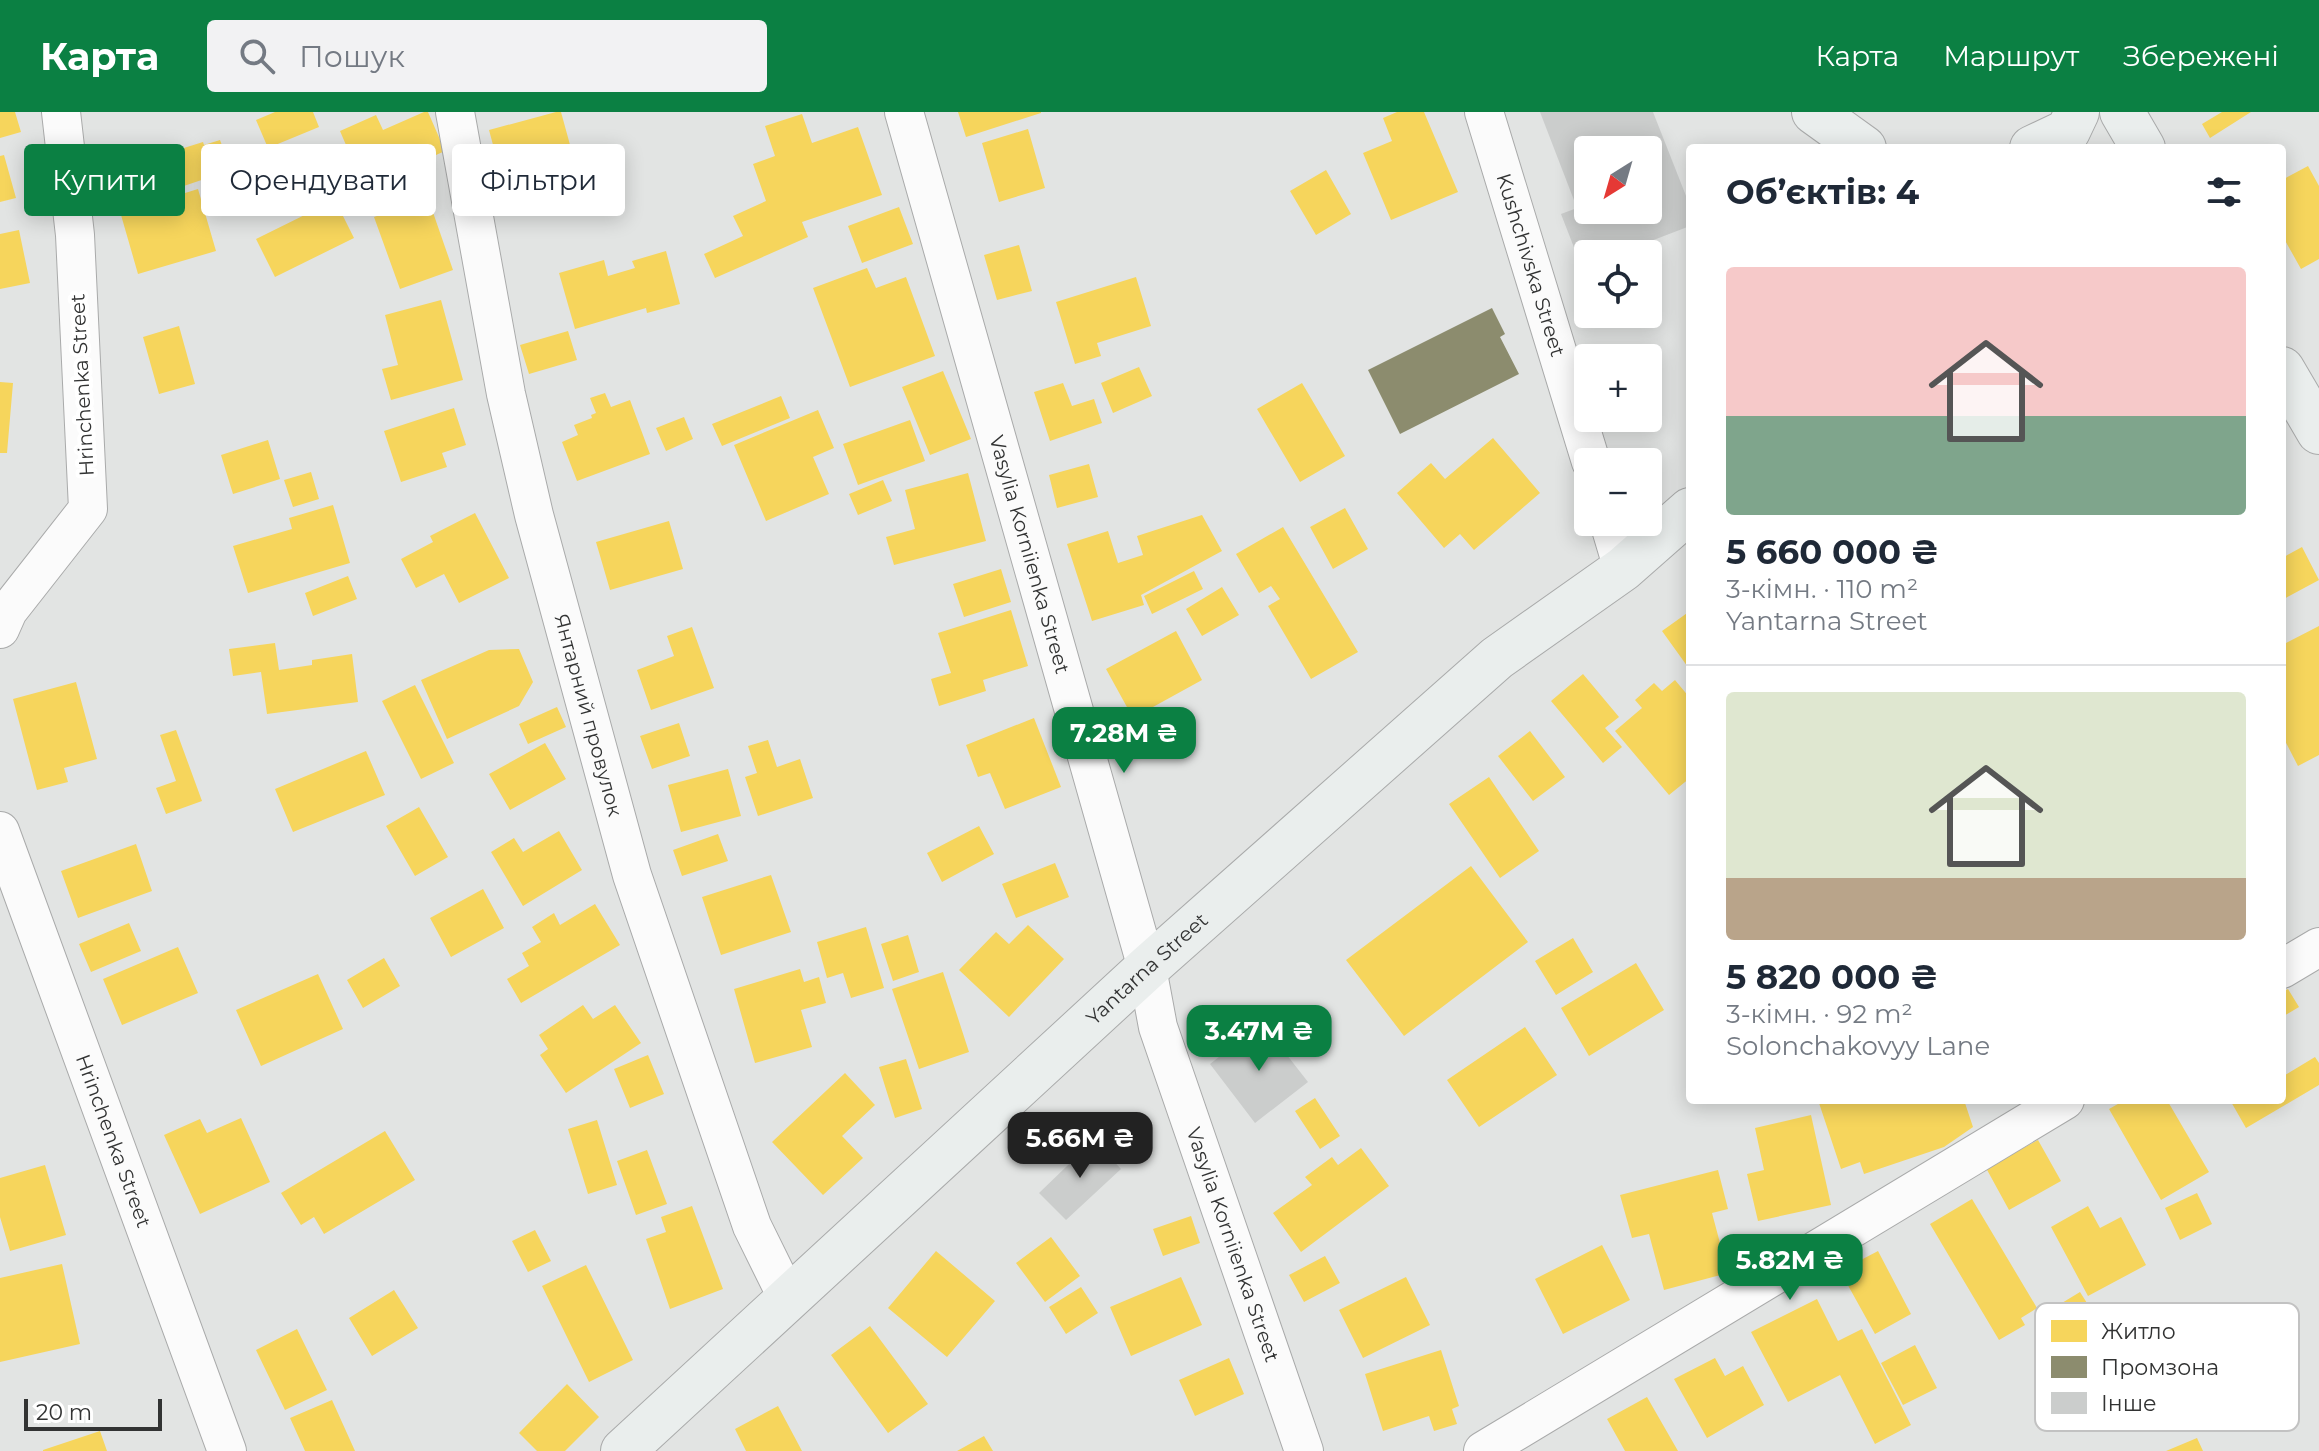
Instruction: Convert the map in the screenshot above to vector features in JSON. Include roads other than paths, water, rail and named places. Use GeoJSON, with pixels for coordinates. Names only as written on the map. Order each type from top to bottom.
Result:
{"type":"FeatureCollection","features":[{"type":"Feature","properties":{"kind":"main road"},"geometry":{"type":"LineString","coordinates":[[1804,112],[1811,144]]}},
{"type":"Feature","properties":{"kind":"main road"},"geometry":{"type":"LineString","coordinates":[[1814,112],[1858,144]]}},
{"type":"Feature","properties":{"kind":"main road"},"geometry":{"type":"LineString","coordinates":[[2040,144],[2068,131],[2077,112]]}},
{"type":"Feature","properties":{"kind":"main road"},"geometry":{"type":"LineString","coordinates":[[2122,112],[2141,144]]}},
{"type":"Feature","properties":{"kind":"main road"},"geometry":{"type":"LineString","coordinates":[[2286,376],[2319,432]]}},
{"type":"Feature","properties":{"kind":"main road","name":"Yantarna Street"},"geometry":{"type":"LineString","coordinates":[[623,1451],[1147,968],[1497,658],[1623,569],[1686,514]]}},
{"type":"Feature","properties":{"kind":"street","name":"Hrinchenka Street"},"geometry":{"type":"LineString","coordinates":[[0,629],[8,611],[88,509],[75,235],[61,112]]}},
{"type":"Feature","properties":{"kind":"street","name":"Янтарний провулок"},"geometry":{"type":"LineString","coordinates":[[455,112],[506,394],[534,515],[632,875],[752,1226],[788,1299]]}},
{"type":"Feature","properties":{"kind":"street","name":"Vasylia Korniienka Street"},"geometry":{"type":"LineString","coordinates":[[904,112],[1147,968],[1158,1027],[1304,1451]]}},
{"type":"Feature","properties":{"kind":"street","name":"Kushchivska Street"},"geometry":{"type":"LineString","coordinates":[[1484,112],[1587,448]]}},
{"type":"Feature","properties":{"kind":"street"},"geometry":{"type":"LineString","coordinates":[[1613,536],[1623,569]]}},
{"type":"Feature","properties":{"kind":"street","name":"Hrinchenka Street"},"geometry":{"type":"LineString","coordinates":[[0,831],[227,1451]]}},
{"type":"Feature","properties":{"kind":"street"},"geometry":{"type":"LineString","coordinates":[[2286,967],[2319,947]]}},
{"type":"Feature","properties":{"kind":"street"},"geometry":{"type":"LineString","coordinates":[[1483,1451],[2058,1104]]}}]}
